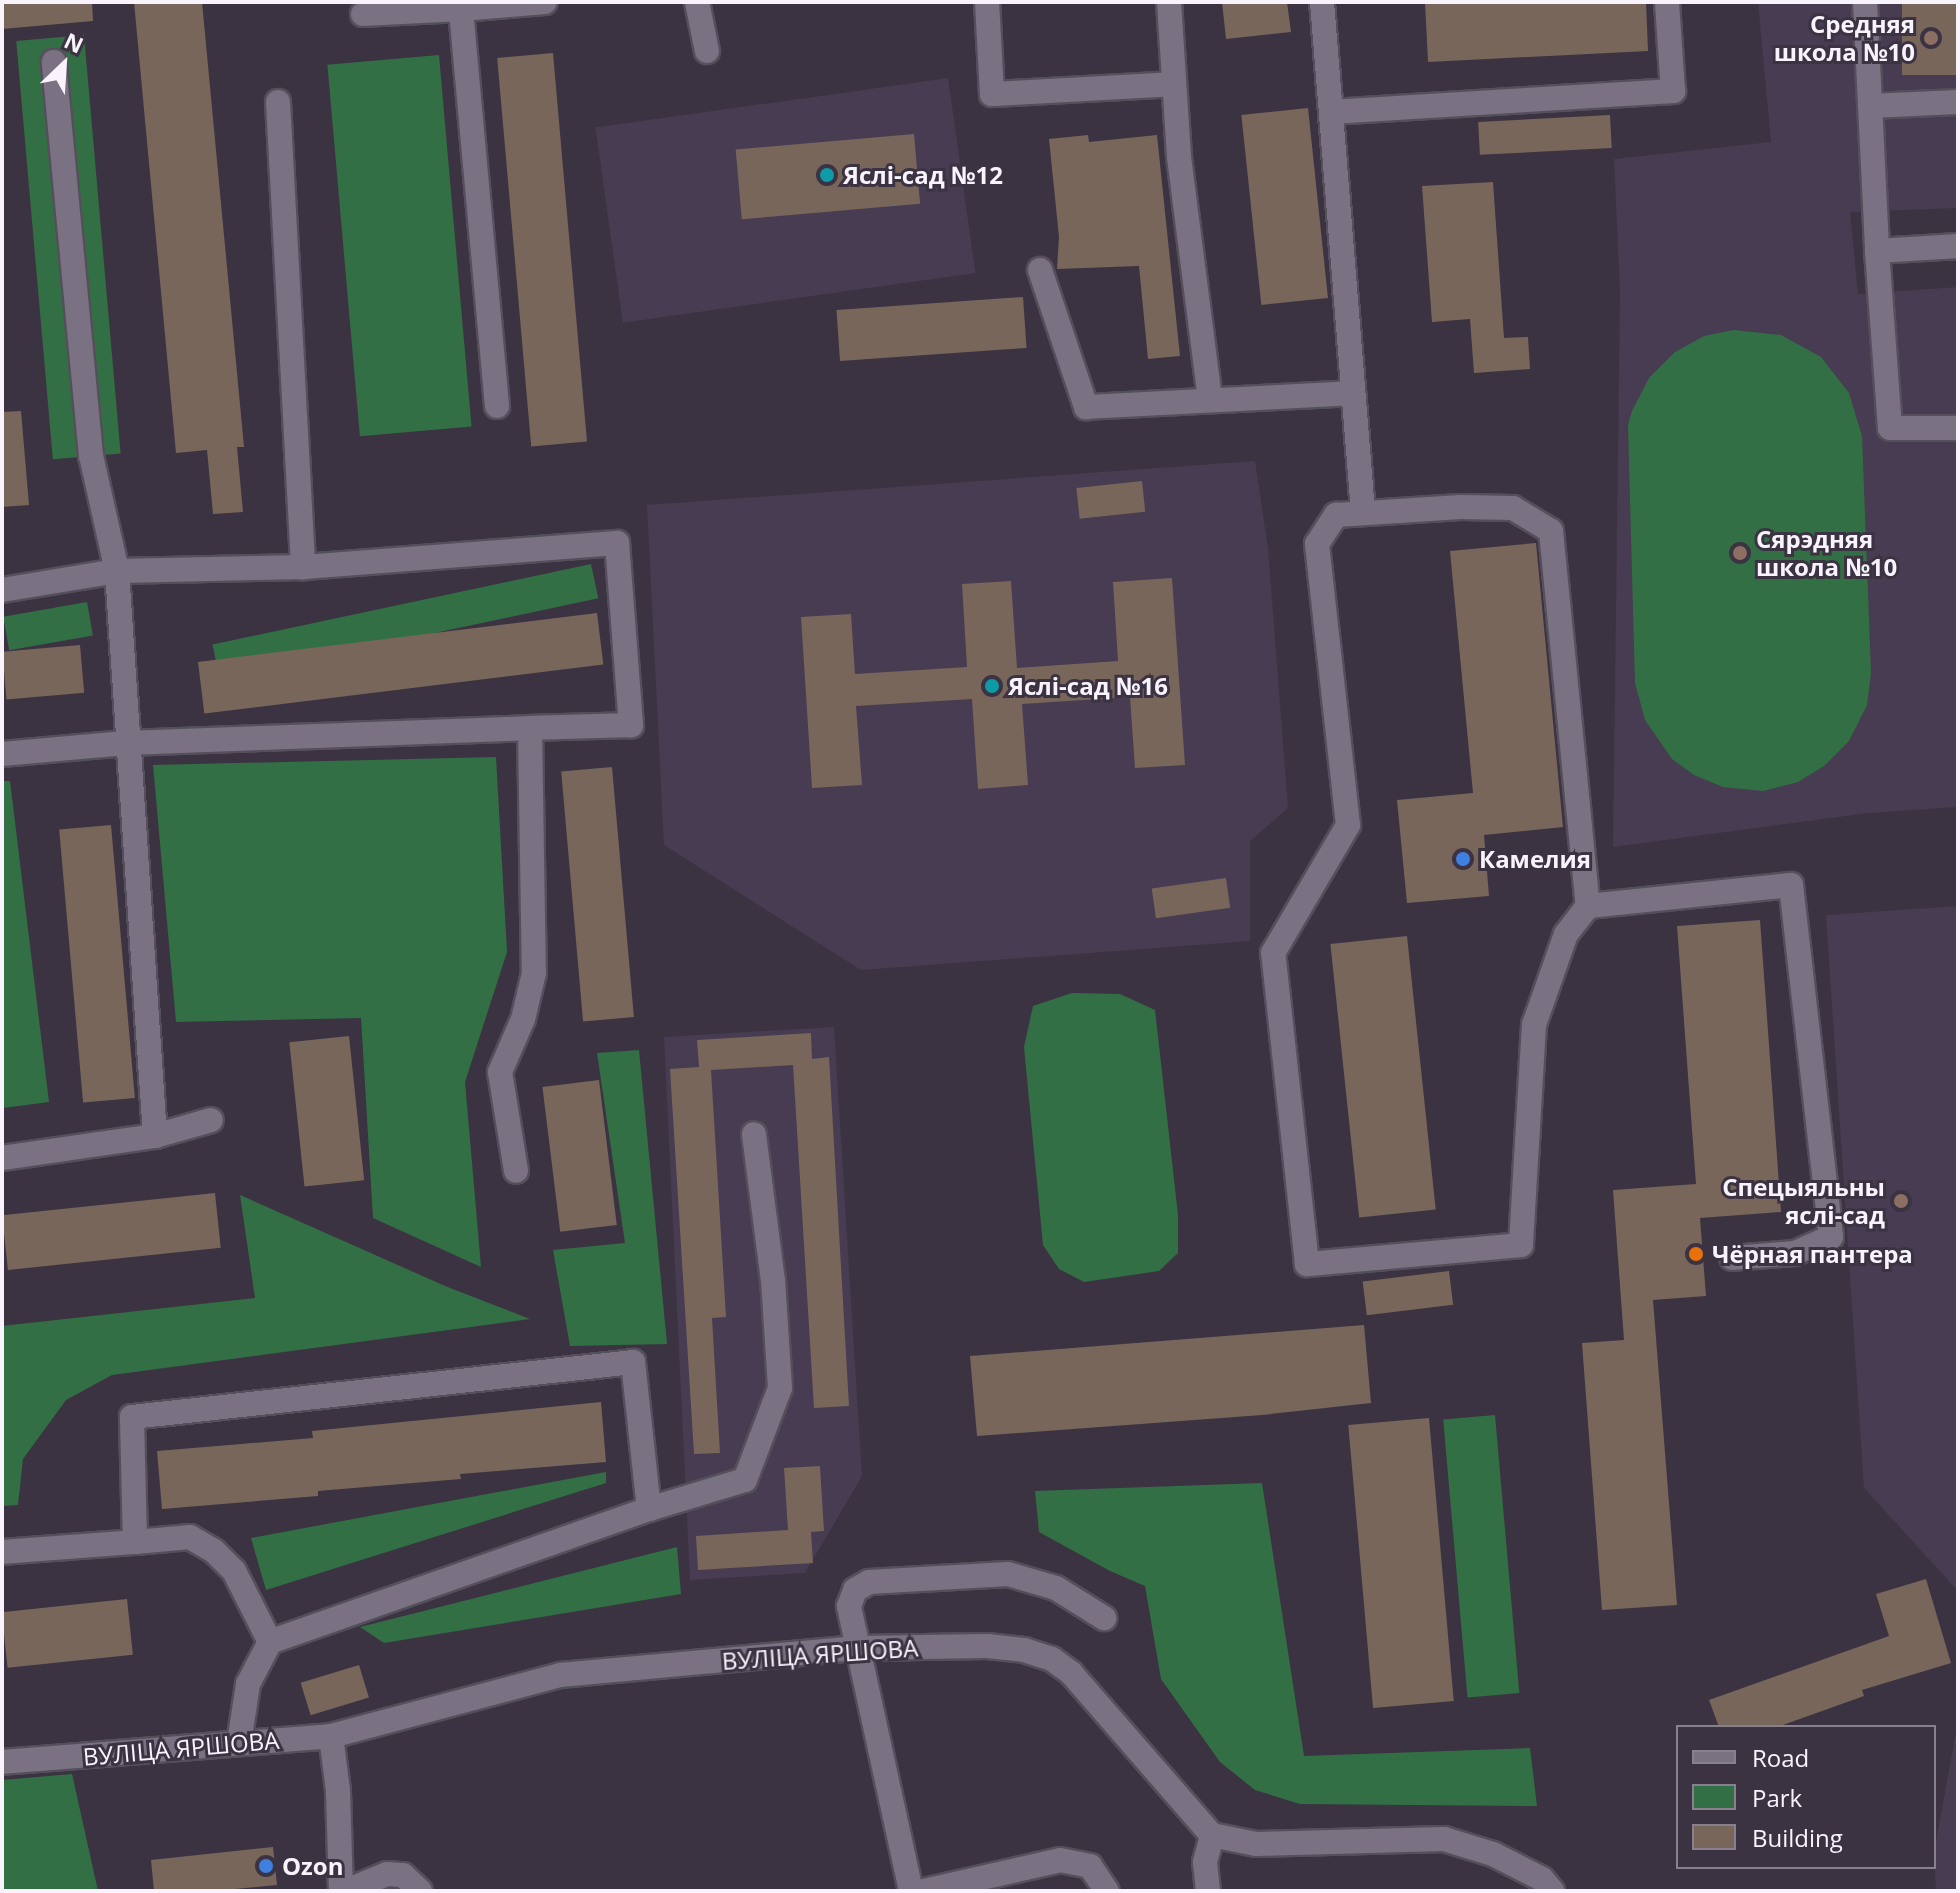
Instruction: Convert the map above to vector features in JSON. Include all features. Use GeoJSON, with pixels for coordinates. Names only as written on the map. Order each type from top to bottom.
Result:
{"type":"FeatureCollection","features":[{"type":"Feature","properties":{"kind":"street"},"geometry":{"type":"LineString","coordinates":[[363,14],[545,2]]}},
{"type":"Feature","properties":{"kind":"street"},"geometry":{"type":"LineString","coordinates":[[697,2],[707,51]]}},
{"type":"Feature","properties":{"kind":"street"},"geometry":{"type":"LineString","coordinates":[[987,2],[992,94],[1174,84]]}},
{"type":"Feature","properties":{"kind":"street"},"geometry":{"type":"LineString","coordinates":[[1169,2],[1179,157],[1210,398]]}},
{"type":"Feature","properties":{"kind":"street"},"geometry":{"type":"LineString","coordinates":[[1322,2],[1363,512]]}},
{"type":"Feature","properties":{"kind":"street"},"geometry":{"type":"LineString","coordinates":[[1331,112],[1673,91],[1667,2]]}},
{"type":"Feature","properties":{"kind":"street"},"geometry":{"type":"LineString","coordinates":[[1865,2],[1877,251],[1890,428],[1958,428]]}},
{"type":"Feature","properties":{"kind":"street"},"geometry":{"type":"LineString","coordinates":[[461,9],[497,406]]}},
{"type":"Feature","properties":{"kind":"street"},"geometry":{"type":"LineString","coordinates":[[54,62],[91,456],[117,571],[126,743],[155,1136]]}},
{"type":"Feature","properties":{"kind":"street"},"geometry":{"type":"LineString","coordinates":[[278,102],[303,567]]}},
{"type":"Feature","properties":{"kind":"street"},"geometry":{"type":"LineString","coordinates":[[1870,106],[1958,102]]}},
{"type":"Feature","properties":{"kind":"street"},"geometry":{"type":"LineString","coordinates":[[1877,251],[1958,246]]}},
{"type":"Feature","properties":{"kind":"street"},"geometry":{"type":"LineString","coordinates":[[1040,270],[1086,407],[1210,398],[1353,393]]}},
{"type":"Feature","properties":{"kind":"street"},"geometry":{"type":"LineString","coordinates":[[1513,508],[1551,531],[1588,906],[1566,934],[1534,1025],[1521,1245],[1307,1264],[1273,953],[1348,825],[1317,544],[1336,515],[1513,508]]}},
{"type":"Feature","properties":{"kind":"street"},"geometry":{"type":"LineString","coordinates":[[2,590],[117,571],[303,567],[617,543],[631,725],[126,743],[2,754]]}},
{"type":"Feature","properties":{"kind":"street"},"geometry":{"type":"LineString","coordinates":[[516,1171],[500,1072],[523,1019],[534,973],[530,728]]}},
{"type":"Feature","properties":{"kind":"street"},"geometry":{"type":"LineString","coordinates":[[1588,906],[1791,885],[1831,1237],[1795,1253],[1732,1258]]}},
{"type":"Feature","properties":{"kind":"street"},"geometry":{"type":"LineString","coordinates":[[4,1154],[155,1136],[211,1120]]}},
{"type":"Feature","properties":{"kind":"street"},"geometry":{"type":"LineString","coordinates":[[239,1743],[248,1684],[270,1642],[649,1509],[745,1480],[780,1388],[773,1281],[754,1134]]}},
{"type":"Feature","properties":{"kind":"street"},"geometry":{"type":"LineString","coordinates":[[135,1542],[132,1417],[633,1362],[649,1509]]}},
{"type":"Feature","properties":{"kind":"street"},"geometry":{"type":"LineString","coordinates":[[2,1552],[190,1537],[214,1551],[234,1571],[270,1642]]}},
{"type":"Feature","properties":{"kind":"street"},"geometry":{"type":"LineString","coordinates":[[911,1891],[849,1606],[855,1590],[869,1582],[1008,1574],[1056,1588],[1104,1618]]}},
{"type":"Feature","properties":{"kind":"street","name":"ВУЛІЦА ЯРШОВА"},"geometry":{"type":"LineString","coordinates":[[2,1762],[331,1736],[560,1675],[858,1648],[987,1646],[1024,1650],[1052,1659],[1071,1673],[1212,1835]]}},
{"type":"Feature","properties":{"kind":"street"},"geometry":{"type":"LineString","coordinates":[[331,1736],[344,1891],[387,1874],[403,1875],[420,1891]]}},
{"type":"Feature","properties":{"kind":"street"},"geometry":{"type":"LineString","coordinates":[[1208,1891],[1205,1862],[1212,1835],[1256,1844],[1444,1839],[1493,1854],[1542,1879],[1552,1891]]}},
{"type":"Feature","properties":{"kind":"street"},"geometry":{"type":"LineString","coordinates":[[924,1891],[1060,1860],[1090,1866],[1107,1891]]}},
{"type":"Feature","properties":{"kind":"shaded area","name":"Сярэдняя школа №10"},"geometry":{"type":"Polygon","coordinates":[[[1758,2],[1958,2],[1958,208],[1850,212],[1858,294],[1958,287],[1958,807],[1868,813],[1613,847],[1620,291],[1614,159],[1771,142],[1758,2]]]}},
{"type":"Feature","properties":{"kind":"shaded area"},"geometry":{"type":"Polygon","coordinates":[[[948,78],[975,273],[623,323],[595,128],[948,78]]]}},
{"type":"Feature","properties":{"kind":"shaded area"},"geometry":{"type":"Polygon","coordinates":[[[1255,461],[1268,548],[1288,808],[1250,841],[1250,941],[861,970],[664,845],[647,505],[1255,461]]]}},
{"type":"Feature","properties":{"kind":"shaded area","name":"Спецыяльны яслі-сад"},"geometry":{"type":"Polygon","coordinates":[[[1958,906],[1958,1591],[1864,1488],[1826,915],[1958,906]]]}},
{"type":"Feature","properties":{"kind":"shaded area"},"geometry":{"type":"Polygon","coordinates":[[[834,1027],[862,1476],[805,1573],[690,1580],[664,1037],[834,1027]]]}},
{"type":"Feature","properties":{"kind":"shaded area"},"geometry":{"type":"Polygon","coordinates":[[[1958,1721],[1958,1891],[1936,1891],[1936,1842],[1958,1721]]]}},
{"type":"Feature","properties":{"kind":"green space"},"geometry":{"type":"Polygon","coordinates":[[[84,35],[121,453],[53,459],[16,41],[84,35]]]}},
{"type":"Feature","properties":{"kind":"green space"},"geometry":{"type":"Polygon","coordinates":[[[439,55],[472,427],[360,436],[327,65],[439,55]]]}},
{"type":"Feature","properties":{"kind":"green space"},"geometry":{"type":"Polygon","coordinates":[[[1734,330],[1781,335],[1821,357],[1849,393],[1862,436],[1871,673],[1867,705],[1849,741],[1824,766],[1798,782],[1763,791],[1723,787],[1694,775],[1672,759],[1645,720],[1635,683],[1628,425],[1649,378],[1675,352],[1704,336],[1734,330]]]}},
{"type":"Feature","properties":{"kind":"green space"},"geometry":{"type":"Polygon","coordinates":[[[591,564],[598,598],[220,679],[212,644],[591,564]]]}},
{"type":"Feature","properties":{"kind":"green space"},"geometry":{"type":"Polygon","coordinates":[[[87,602],[93,635],[9,650],[3,617],[87,602]]]}},
{"type":"Feature","properties":{"kind":"green space"},"geometry":{"type":"Polygon","coordinates":[[[496,757],[507,952],[465,1082],[481,1267],[373,1218],[361,1018],[176,1022],[153,765],[496,757]]]}},
{"type":"Feature","properties":{"kind":"green space"},"geometry":{"type":"Polygon","coordinates":[[[2,781],[10,781],[49,1102],[3,1108],[2,781]]]}},
{"type":"Feature","properties":{"kind":"green space"},"geometry":{"type":"Polygon","coordinates":[[[1072,993],[1120,994],[1155,1010],[1178,1215],[1178,1253],[1159,1271],[1084,1282],[1059,1269],[1043,1245],[1024,1047],[1033,1006],[1072,993]]]}},
{"type":"Feature","properties":{"kind":"green space"},"geometry":{"type":"Polygon","coordinates":[[[639,1050],[667,1344],[570,1346],[553,1250],[625,1243],[597,1053],[639,1050]]]}},
{"type":"Feature","properties":{"kind":"green space"},"geometry":{"type":"Polygon","coordinates":[[[240,1195],[445,1286],[530,1319],[112,1375],[66,1400],[23,1459],[18,1505],[2,1506],[2,1326],[255,1298],[240,1195]]]}},
{"type":"Feature","properties":{"kind":"green space"},"geometry":{"type":"Polygon","coordinates":[[[1495,1415],[1519,1693],[1468,1697],[1443,1420],[1495,1415]]]}},
{"type":"Feature","properties":{"kind":"green space"},"geometry":{"type":"Polygon","coordinates":[[[606,1472],[606,1483],[266,1590],[251,1538],[606,1472]]]}},
{"type":"Feature","properties":{"kind":"green space"},"geometry":{"type":"Polygon","coordinates":[[[1262,1483],[1304,1756],[1530,1748],[1537,1806],[1300,1804],[1255,1790],[1220,1762],[1161,1679],[1145,1586],[1110,1571],[1039,1532],[1035,1491],[1262,1483]]]}},
{"type":"Feature","properties":{"kind":"green space"},"geometry":{"type":"Polygon","coordinates":[[[677,1547],[681,1594],[384,1643],[360,1627],[677,1547]]]}},
{"type":"Feature","properties":{"kind":"green space"},"geometry":{"type":"Polygon","coordinates":[[[72,1774],[98,1891],[2,1891],[2,1780],[72,1774]]]}},
{"type":"Feature","properties":{"kind":"building"},"geometry":{"type":"Polygon","coordinates":[[[2,2],[92,2],[93,21],[2,29],[2,2]]]}},
{"type":"Feature","properties":{"kind":"building"},"geometry":{"type":"Polygon","coordinates":[[[134,2],[202,2],[244,447],[237,447],[243,512],[213,514],[207,450],[176,453],[134,2]]]}},
{"type":"Feature","properties":{"kind":"building"},"geometry":{"type":"Polygon","coordinates":[[[1222,2],[1287,2],[1291,32],[1226,39],[1222,2]]]}},
{"type":"Feature","properties":{"kind":"building"},"geometry":{"type":"Polygon","coordinates":[[[1425,2],[1646,2],[1648,51],[1428,62],[1425,2]]]}},
{"type":"Feature","properties":{"kind":"building","name":"Средняя школа №10"},"geometry":{"type":"Polygon","coordinates":[[[1902,2],[1958,2],[1958,75],[1902,75],[1902,2]]]}},
{"type":"Feature","properties":{"kind":"building"},"geometry":{"type":"Polygon","coordinates":[[[553,53],[587,442],[531,446],[497,58],[553,53]]]}},
{"type":"Feature","properties":{"kind":"building"},"geometry":{"type":"Polygon","coordinates":[[[1308,108],[1328,298],[1261,305],[1241,115],[1308,108]]]}},
{"type":"Feature","properties":{"kind":"building"},"geometry":{"type":"Polygon","coordinates":[[[1610,115],[1612,148],[1480,155],[1478,122],[1610,115]]]}},
{"type":"Feature","properties":{"kind":"building","name":"Яслі-сад №12"},"geometry":{"type":"Polygon","coordinates":[[[914,134],[920,204],[742,219],[736,150],[914,134]]]}},
{"type":"Feature","properties":{"kind":"building"},"geometry":{"type":"Polygon","coordinates":[[[1088,135],[1089,142],[1157,135],[1180,356],[1148,359],[1139,266],[1057,269],[1059,237],[1049,139],[1088,135]]]}},
{"type":"Feature","properties":{"kind":"building"},"geometry":{"type":"Polygon","coordinates":[[[1493,182],[1504,338],[1528,337],[1530,369],[1474,373],[1470,319],[1432,322],[1422,186],[1493,182]]]}},
{"type":"Feature","properties":{"kind":"building"},"geometry":{"type":"Polygon","coordinates":[[[1023,297],[1027,348],[840,361],[836,310],[1023,297]]]}},
{"type":"Feature","properties":{"kind":"building"},"geometry":{"type":"Polygon","coordinates":[[[21,411],[29,505],[2,507],[2,412],[21,411]]]}},
{"type":"Feature","properties":{"kind":"building"},"geometry":{"type":"Polygon","coordinates":[[[1142,481],[1145,512],[1080,519],[1076,488],[1142,481]]]}},
{"type":"Feature","properties":{"kind":"building"},"geometry":{"type":"Polygon","coordinates":[[[1536,543],[1563,827],[1484,835],[1489,896],[1407,903],[1397,800],[1473,793],[1450,551],[1536,543]]]}},
{"type":"Feature","properties":{"kind":"building","name":"Яслі-сад №16"},"geometry":{"type":"Polygon","coordinates":[[[1172,578],[1185,765],[1135,768],[1130,697],[1022,704],[1028,785],[978,789],[972,699],[856,706],[862,785],[812,788],[801,617],[851,614],[855,674],[967,667],[962,584],[1011,581],[1017,668],[1118,661],[1113,582],[1172,578]]]}},
{"type":"Feature","properties":{"kind":"building"},"geometry":{"type":"Polygon","coordinates":[[[597,613],[603,665],[204,714],[198,662],[597,613]]]}},
{"type":"Feature","properties":{"kind":"building"},"geometry":{"type":"Polygon","coordinates":[[[80,645],[84,693],[6,700],[2,652],[80,645]]]}},
{"type":"Feature","properties":{"kind":"building"},"geometry":{"type":"Polygon","coordinates":[[[612,767],[634,1017],[583,1021],[561,771],[612,767]]]}},
{"type":"Feature","properties":{"kind":"building"},"geometry":{"type":"Polygon","coordinates":[[[111,825],[135,1098],[83,1102],[59,830],[111,825]]]}},
{"type":"Feature","properties":{"kind":"building"},"geometry":{"type":"Polygon","coordinates":[[[1226,878],[1230,908],[1156,918],[1152,888],[1226,878]]]}},
{"type":"Feature","properties":{"kind":"building"},"geometry":{"type":"Polygon","coordinates":[[[1760,920],[1781,1212],[1700,1218],[1706,1296],[1653,1300],[1677,1605],[1602,1610],[1582,1343],[1624,1340],[1613,1190],[1696,1184],[1677,926],[1760,920]]]}},
{"type":"Feature","properties":{"kind":"building"},"geometry":{"type":"Polygon","coordinates":[[[1407,936],[1436,1209],[1359,1218],[1330,944],[1407,936]]]}},
{"type":"Feature","properties":{"kind":"building"},"geometry":{"type":"Polygon","coordinates":[[[811,1033],[812,1059],[829,1057],[849,1406],[814,1408],[793,1065],[711,1070],[726,1317],[712,1318],[720,1453],[694,1454],[670,1069],[699,1067],[697,1040],[811,1033]]]}},
{"type":"Feature","properties":{"kind":"building"},"geometry":{"type":"Polygon","coordinates":[[[349,1036],[364,1180],[304,1186],[289,1042],[349,1036]]]}},
{"type":"Feature","properties":{"kind":"building"},"geometry":{"type":"Polygon","coordinates":[[[599,1080],[617,1225],[560,1232],[542,1087],[599,1080]]]}},
{"type":"Feature","properties":{"kind":"building"},"geometry":{"type":"Polygon","coordinates":[[[215,1193],[221,1248],[8,1270],[2,1215],[215,1193]]]}},
{"type":"Feature","properties":{"kind":"building"},"geometry":{"type":"Polygon","coordinates":[[[1449,1271],[1453,1305],[1367,1315],[1363,1282],[1449,1271]]]}},
{"type":"Feature","properties":{"kind":"building"},"geometry":{"type":"Polygon","coordinates":[[[1364,1325],[1371,1403],[1262,1415],[977,1436],[970,1356],[1364,1325]]]}},
{"type":"Feature","properties":{"kind":"building"},"geometry":{"type":"Polygon","coordinates":[[[601,1402],[606,1462],[460,1474],[461,1479],[318,1491],[318,1496],[162,1509],[157,1451],[313,1438],[312,1431],[601,1402]]]}},
{"type":"Feature","properties":{"kind":"building"},"geometry":{"type":"Polygon","coordinates":[[[1429,1418],[1454,1701],[1373,1708],[1348,1425],[1429,1418]]]}},
{"type":"Feature","properties":{"kind":"building"},"geometry":{"type":"Polygon","coordinates":[[[820,1466],[824,1531],[811,1532],[813,1563],[698,1570],[696,1536],[788,1530],[784,1468],[820,1466]]]}},
{"type":"Feature","properties":{"kind":"building"},"geometry":{"type":"Polygon","coordinates":[[[1926,1579],[1951,1663],[1862,1690],[1864,1696],[1783,1725],[1718,1725],[1709,1700],[1889,1636],[1876,1594],[1926,1579]]]}},
{"type":"Feature","properties":{"kind":"building"},"geometry":{"type":"Polygon","coordinates":[[[127,1599],[133,1655],[8,1668],[2,1612],[127,1599]]]}},
{"type":"Feature","properties":{"kind":"building"},"geometry":{"type":"Polygon","coordinates":[[[359,1665],[369,1698],[311,1715],[301,1683],[359,1665]]]}},
{"type":"Feature","properties":{"kind":"building"},"geometry":{"type":"Polygon","coordinates":[[[273,1847],[277,1885],[214,1891],[154,1891],[151,1860],[273,1847]]]}},
{"type":"Feature","properties":{"kind":"place","name":"Средняя школа №10"},"geometry":{"type":"Point","coordinates":[1931,38]}},
{"type":"Feature","properties":{"kind":"place","name":"Яслі-сад №12"},"geometry":{"type":"Point","coordinates":[827,175]}},
{"type":"Feature","properties":{"kind":"place","name":"Сярэдняя школа №10"},"geometry":{"type":"Point","coordinates":[1740,553]}},
{"type":"Feature","properties":{"kind":"place","name":"Яслі-сад №16"},"geometry":{"type":"Point","coordinates":[992,686]}},
{"type":"Feature","properties":{"kind":"place","name":"Камелия"},"geometry":{"type":"Point","coordinates":[1463,859]}},
{"type":"Feature","properties":{"kind":"place","name":"Спецыяльны яслі-сад"},"geometry":{"type":"Point","coordinates":[1901,1201]}},
{"type":"Feature","properties":{"kind":"place","name":"Чёрная пантера"},"geometry":{"type":"Point","coordinates":[1696,1254]}},
{"type":"Feature","properties":{"kind":"place","name":"Ozon"},"geometry":{"type":"Point","coordinates":[266,1866]}}]}
